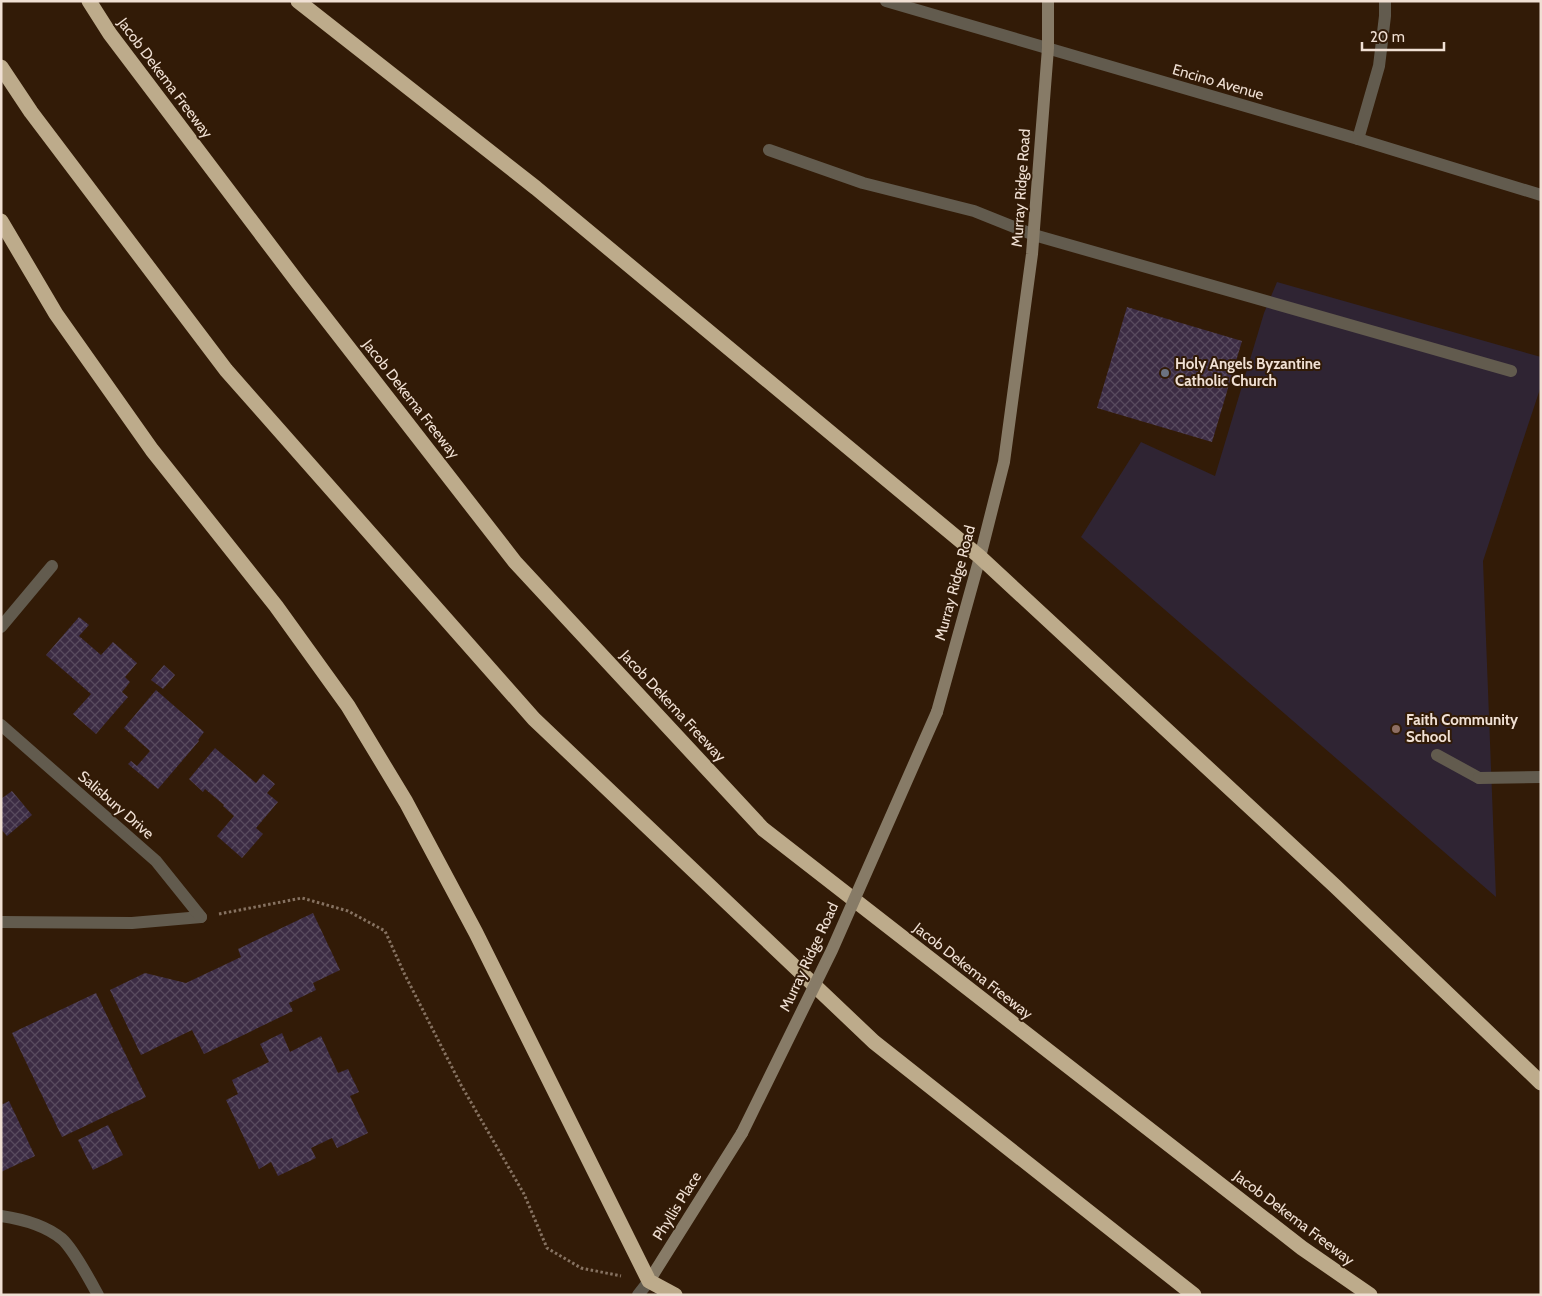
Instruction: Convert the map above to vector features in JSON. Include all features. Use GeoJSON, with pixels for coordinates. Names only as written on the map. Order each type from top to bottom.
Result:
{"type":"FeatureCollection","features":[{"type":"Feature","properties":{"kind":"highway","name":"Jacob Dekema Freeway"},"geometry":{"type":"LineString","coordinates":[[89,1],[110,34],[293,276],[515,562],[763,830],[1302,1248],[1370,1295]]}},
{"type":"Feature","properties":{"kind":"highway"},"geometry":{"type":"LineString","coordinates":[[298,1],[536,188],[980,557],[1335,886],[1541,1083]]}},
{"type":"Feature","properties":{"kind":"highway"},"geometry":{"type":"LineString","coordinates":[[1,67],[31,112],[226,370],[534,719],[874,1042],[1194,1295]]}},
{"type":"Feature","properties":{"kind":"highway"},"geometry":{"type":"LineString","coordinates":[[1,221],[56,314],[152,450],[276,606],[348,706],[406,802],[476,933],[649,1281],[675,1295]]}},
{"type":"Feature","properties":{"kind":"main road","name":"Murray Ridge Road"},"geometry":{"type":"LineString","coordinates":[[742,1133],[832,950],[936,712],[980,557],[1004,462],[1034,234],[1048,48],[1048,1]]}},
{"type":"Feature","properties":{"kind":"main road","name":"Phyllis Place"},"geometry":{"type":"LineString","coordinates":[[649,1281],[742,1133]]}},
{"type":"Feature","properties":{"kind":"street","name":"Encino Avenue"},"geometry":{"type":"LineString","coordinates":[[886,1],[1358,139],[1541,195]]}},
{"type":"Feature","properties":{"kind":"street"},"geometry":{"type":"LineString","coordinates":[[1358,139],[1379,66],[1385,1]]}},
{"type":"Feature","properties":{"kind":"street"},"geometry":{"type":"LineString","coordinates":[[769,150],[863,183],[974,211],[1034,234],[1511,371]]}},
{"type":"Feature","properties":{"kind":"street"},"geometry":{"type":"LineString","coordinates":[[1,627],[52,566]]}},
{"type":"Feature","properties":{"kind":"street","name":"Salisbury Drive"},"geometry":{"type":"LineString","coordinates":[[1,725],[156,861],[201,918]]}},
{"type":"Feature","properties":{"kind":"street"},"geometry":{"type":"LineString","coordinates":[[1437,755],[1479,778],[1541,777]]}},
{"type":"Feature","properties":{"kind":"street"},"geometry":{"type":"LineString","coordinates":[[1,922],[132,923],[201,918]]}},
{"type":"Feature","properties":{"kind":"street"},"geometry":{"type":"LineString","coordinates":[[1,1216],[20,1219],[42,1227],[63,1240],[98,1295]]}},
{"type":"Feature","properties":{"kind":"street","name":"Phyllis Place"},"geometry":{"type":"LineString","coordinates":[[638,1295],[649,1281]]}},
{"type":"Feature","properties":{"kind":"path"},"geometry":{"type":"LineString","coordinates":[[201,918],[302,898],[348,911],[385,931],[404,973],[461,1085],[524,1194],[547,1248],[581,1268],[649,1281]]}},
{"type":"Feature","properties":{"kind":"shaded area","name":"Faith Community School"},"geometry":{"type":"Polygon","coordinates":[[[1277,282],[1541,357],[1541,386],[1483,561],[1496,897],[1081,537],[1141,442],[1215,476],[1264,313],[1277,282]]]}},
{"type":"Feature","properties":{"kind":"building"},"geometry":{"type":"Polygon","coordinates":[[[1127,307],[1242,341],[1212,442],[1097,408],[1127,307]]]}},
{"type":"Feature","properties":{"kind":"building"},"geometry":{"type":"Polygon","coordinates":[[[79,617],[89,625],[79,636],[101,655],[113,642],[137,663],[125,677],[130,682],[122,692],[128,697],[96,734],[73,714],[91,694],[46,655],[79,617]]]}},
{"type":"Feature","properties":{"kind":"building"},"geometry":{"type":"Polygon","coordinates":[[[164,665],[175,675],[163,689],[151,680],[164,665]]]}},
{"type":"Feature","properties":{"kind":"building"},"geometry":{"type":"Polygon","coordinates":[[[156,690],[204,732],[199,741],[158,789],[128,764],[131,761],[137,766],[150,751],[124,728],[156,690]]]}},
{"type":"Feature","properties":{"kind":"building"},"geometry":{"type":"Polygon","coordinates":[[[215,748],[256,783],[263,774],[275,784],[267,793],[278,802],[256,828],[263,834],[242,858],[217,836],[234,816],[205,789],[203,792],[189,779],[215,748]]]}},
{"type":"Feature","properties":{"kind":"building"},"geometry":{"type":"Polygon","coordinates":[[[12,791],[32,815],[7,836],[1,829],[1,799],[12,791]]]}},
{"type":"Feature","properties":{"kind":"building"},"geometry":{"type":"Polygon","coordinates":[[[313,913],[340,970],[313,983],[316,990],[289,1003],[293,1011],[204,1054],[192,1030],[141,1055],[110,990],[145,973],[186,983],[241,957],[238,949],[313,913]]]}},
{"type":"Feature","properties":{"kind":"building"},"geometry":{"type":"Polygon","coordinates":[[[96,993],[146,1097],[62,1137],[12,1033],[96,993]]]}},
{"type":"Feature","properties":{"kind":"building"},"geometry":{"type":"Polygon","coordinates":[[[282,1033],[290,1052],[321,1036],[338,1073],[348,1069],[359,1092],[350,1096],[368,1133],[337,1148],[332,1138],[311,1148],[316,1158],[278,1176],[271,1162],[259,1169],[226,1100],[238,1094],[232,1080],[269,1062],[260,1044],[282,1033]]]}},
{"type":"Feature","properties":{"kind":"building"},"geometry":{"type":"Polygon","coordinates":[[[9,1101],[35,1156],[1,1172],[1,1105],[9,1101]]]}},
{"type":"Feature","properties":{"kind":"building"},"geometry":{"type":"Polygon","coordinates":[[[108,1125],[123,1155],[93,1170],[78,1140],[108,1125]]]}},
{"type":"Feature","properties":{"kind":"place","name":"Holy Angels Byzantine Catholic Church"},"geometry":{"type":"Point","coordinates":[1165,373]}},
{"type":"Feature","properties":{"kind":"place","name":"Faith Community School"},"geometry":{"type":"Point","coordinates":[1396,729]}}]}
